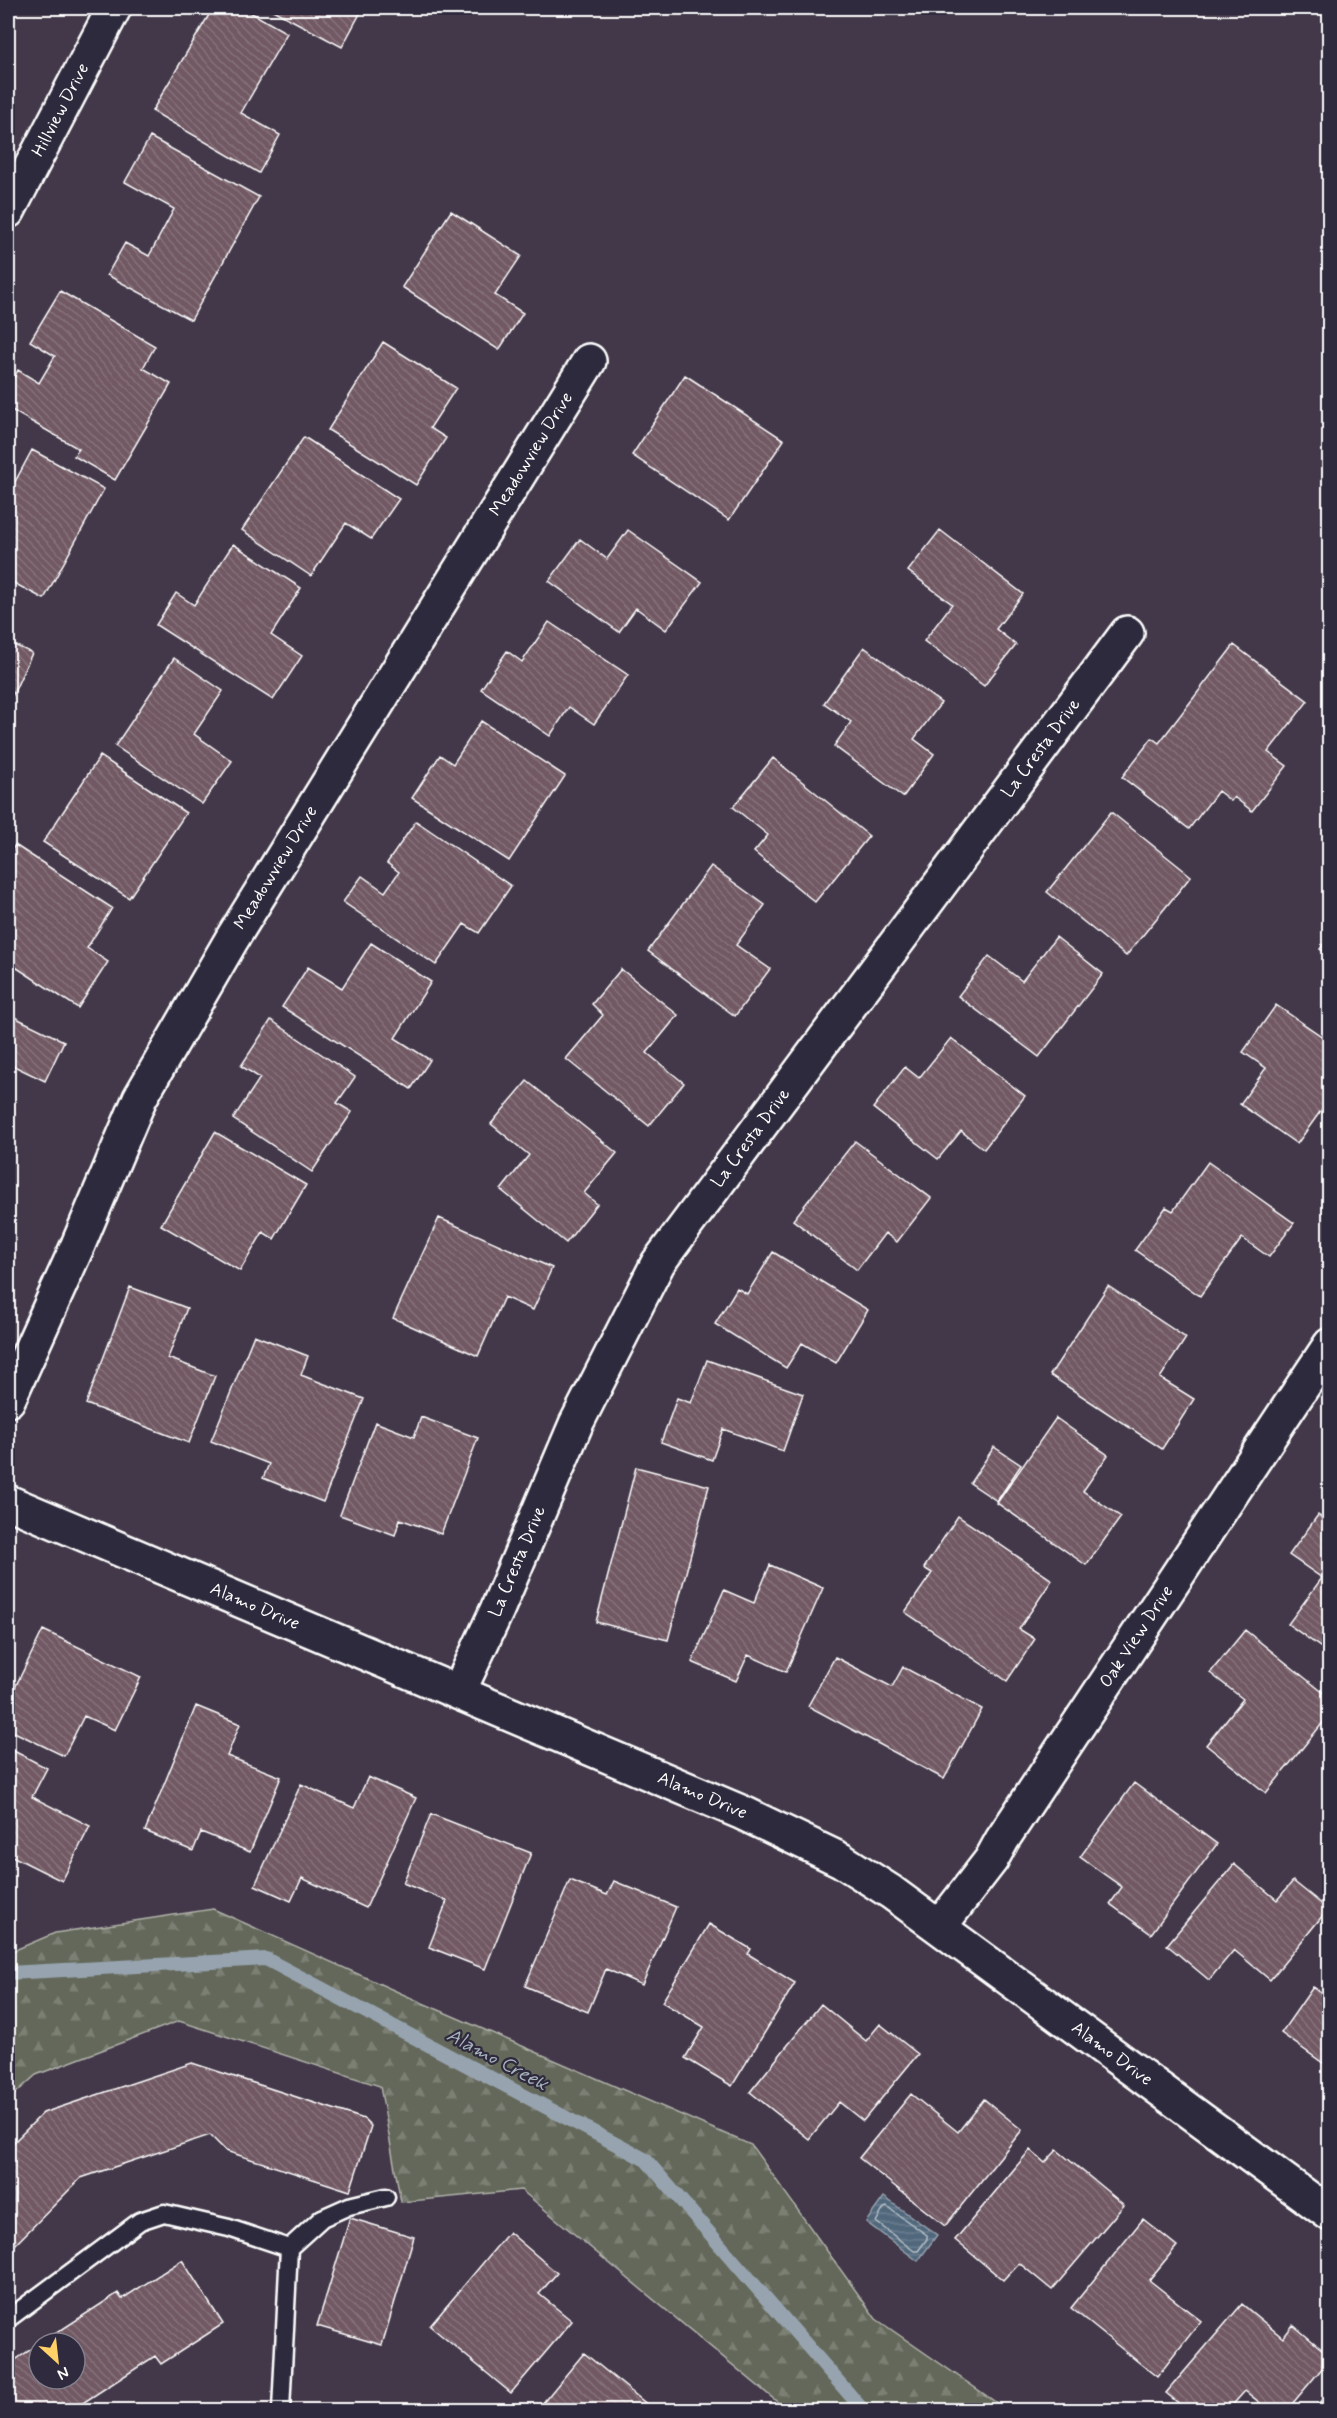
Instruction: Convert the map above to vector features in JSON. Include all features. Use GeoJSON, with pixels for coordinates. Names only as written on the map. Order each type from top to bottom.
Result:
{"type":"FeatureCollection","features":[{"type":"Feature","properties":{"kind":"street","name":"Hillview Drive"},"geometry":{"type":"LineString","coordinates":[[8,211],[114,8]]}},
{"type":"Feature","properties":{"kind":"street","name":"Meadowview Drive"},"geometry":{"type":"LineString","coordinates":[[8,1400],[78,1245],[140,1098],[238,929],[589,361]]}},
{"type":"Feature","properties":{"kind":"street","name":"La Cresta Drive"},"geometry":{"type":"LineString","coordinates":[[459,1692],[497,1610],[576,1424],[658,1263],[1127,633]]}},
{"type":"Feature","properties":{"kind":"street","name":"Oak View Drive"},"geometry":{"type":"LineString","coordinates":[[940,1926],[992,1860],[1002,1840],[1329,1345]]}},
{"type":"Feature","properties":{"kind":"street","name":"Alamo Drive"},"geometry":{"type":"LineString","coordinates":[[8,1502],[743,1813],[841,1860],[940,1926],[1329,2214]]}},
{"type":"Feature","properties":{"kind":"lane"},"geometry":{"type":"LineString","coordinates":[[281,2410],[289,2248],[322,2218],[349,2206],[386,2197]]}},
{"type":"Feature","properties":{"kind":"lane"},"geometry":{"type":"LineString","coordinates":[[8,2319],[140,2221],[164,2213],[229,2228],[289,2248]]}},
{"type":"Feature","properties":{"kind":"green space"},"geometry":{"type":"Polygon","coordinates":[[[213,1909],[418,2001],[751,2145],[876,2319],[1007,2410],[787,2410],[521,2190],[401,2202],[380,2086],[179,2021],[36,2075],[8,2100],[8,1953],[55,1933],[213,1909]]]}},
{"type":"Feature","properties":{"kind":"water"},"geometry":{"type":"Polygon","coordinates":[[[884,2197],[937,2235],[918,2261],[866,2222],[884,2197]]]}},
{"type":"Feature","properties":{"kind":"building"},"geometry":{"type":"Polygon","coordinates":[[[213,8],[243,8],[287,33],[241,113],[280,135],[259,173],[152,111],[213,8]]]}},
{"type":"Feature","properties":{"kind":"building"},"geometry":{"type":"Polygon","coordinates":[[[269,8],[363,8],[342,47],[269,8]]]}},
{"type":"Feature","properties":{"kind":"building"},"geometry":{"type":"Polygon","coordinates":[[[150,137],[259,197],[191,320],[107,275],[125,243],[149,256],[174,209],[125,182],[150,137]]]}},
{"type":"Feature","properties":{"kind":"building"},"geometry":{"type":"Polygon","coordinates":[[[451,211],[521,256],[495,295],[523,313],[499,350],[402,287],[451,211]]]}},
{"type":"Feature","properties":{"kind":"building"},"geometry":{"type":"Polygon","coordinates":[[[60,291],[155,346],[143,368],[171,384],[115,480],[74,456],[79,449],[8,408],[8,389],[18,370],[39,383],[55,356],[30,341],[60,291]]]}},
{"type":"Feature","properties":{"kind":"building"},"geometry":{"type":"Polygon","coordinates":[[[383,342],[456,388],[430,428],[446,438],[416,485],[328,430],[383,342]]]}},
{"type":"Feature","properties":{"kind":"building"},"geometry":{"type":"Polygon","coordinates":[[[685,375],[784,440],[729,520],[632,455],[685,375]]]}},
{"type":"Feature","properties":{"kind":"building"},"geometry":{"type":"Polygon","coordinates":[[[304,437],[399,499],[371,539],[346,523],[311,576],[242,530],[304,437]]]}},
{"type":"Feature","properties":{"kind":"building"},"geometry":{"type":"Polygon","coordinates":[[[32,450],[104,489],[44,599],[8,580],[8,495],[32,450]]]}},
{"type":"Feature","properties":{"kind":"building"},"geometry":{"type":"Polygon","coordinates":[[[628,530],[702,582],[666,630],[636,608],[619,632],[549,581],[580,539],[607,559],[628,530]]]}},
{"type":"Feature","properties":{"kind":"building"},"geometry":{"type":"Polygon","coordinates":[[[940,530],[1023,594],[996,629],[1016,645],[984,686],[924,641],[952,604],[908,571],[940,530]]]}},
{"type":"Feature","properties":{"kind":"building"},"geometry":{"type":"Polygon","coordinates":[[[233,544],[301,588],[271,635],[302,656],[273,700],[156,625],[176,593],[194,605],[233,544]]]}},
{"type":"Feature","properties":{"kind":"building"},"geometry":{"type":"Polygon","coordinates":[[[549,622],[628,675],[594,724],[569,707],[550,736],[481,689],[507,651],[522,662],[549,622]]]}},
{"type":"Feature","properties":{"kind":"building"},"geometry":{"type":"Polygon","coordinates":[[[8,642],[32,653],[8,705],[8,642]]]}},
{"type":"Feature","properties":{"kind":"building"},"geometry":{"type":"Polygon","coordinates":[[[1234,645],[1308,701],[1268,752],[1287,766],[1252,811],[1234,797],[1231,801],[1218,791],[1189,829],[1122,777],[1152,738],[1159,743],[1234,645]]]}},
{"type":"Feature","properties":{"kind":"building"},"geometry":{"type":"Polygon","coordinates":[[[864,647],[941,703],[914,739],[934,754],[903,797],[834,746],[851,722],[824,703],[864,647]]]}},
{"type":"Feature","properties":{"kind":"building"},"geometry":{"type":"Polygon","coordinates":[[[174,658],[223,691],[194,734],[232,761],[202,804],[115,746],[174,658]]]}},
{"type":"Feature","properties":{"kind":"building"},"geometry":{"type":"Polygon","coordinates":[[[481,721],[565,776],[509,861],[412,798],[440,755],[453,764],[481,721]]]}},
{"type":"Feature","properties":{"kind":"building"},"geometry":{"type":"Polygon","coordinates":[[[100,756],[186,813],[129,898],[43,842],[100,756]]]}},
{"type":"Feature","properties":{"kind":"building"},"geometry":{"type":"Polygon","coordinates":[[[773,758],[869,836],[815,902],[754,852],[768,835],[733,807],[773,758]]]}},
{"type":"Feature","properties":{"kind":"building"},"geometry":{"type":"Polygon","coordinates":[[[1111,812],[1191,876],[1126,956],[1047,892],[1111,812]]]}},
{"type":"Feature","properties":{"kind":"building"},"geometry":{"type":"Polygon","coordinates":[[[416,821],[511,886],[479,933],[464,924],[436,965],[343,902],[362,876],[385,892],[399,872],[387,863],[416,821]]]}},
{"type":"Feature","properties":{"kind":"building"},"geometry":{"type":"Polygon","coordinates":[[[15,845],[112,908],[87,948],[108,962],[78,1008],[8,962],[8,908],[14,897],[8,893],[8,856],[15,845]]]}},
{"type":"Feature","properties":{"kind":"building"},"geometry":{"type":"Polygon","coordinates":[[[711,866],[765,905],[736,945],[770,969],[735,1016],[648,951],[711,866]]]}},
{"type":"Feature","properties":{"kind":"building"},"geometry":{"type":"Polygon","coordinates":[[[1330,936],[1330,956],[1320,949],[1330,936]]]}},
{"type":"Feature","properties":{"kind":"building"},"geometry":{"type":"Polygon","coordinates":[[[1056,937],[1103,974],[1039,1057],[958,996],[989,956],[1022,981],[1056,937]]]}},
{"type":"Feature","properties":{"kind":"building"},"geometry":{"type":"Polygon","coordinates":[[[371,943],[431,982],[395,1038],[430,1060],[411,1089],[282,1007],[308,967],[342,988],[371,943]]]}},
{"type":"Feature","properties":{"kind":"building"},"geometry":{"type":"Polygon","coordinates":[[[621,969],[678,1015],[647,1053],[684,1083],[649,1126],[566,1059],[603,1015],[592,1004],[621,969]]]}},
{"type":"Feature","properties":{"kind":"building"},"geometry":{"type":"Polygon","coordinates":[[[1276,1005],[1330,1042],[1330,1098],[1297,1144],[1240,1104],[1266,1068],[1243,1052],[1276,1005]]]}},
{"type":"Feature","properties":{"kind":"building"},"geometry":{"type":"Polygon","coordinates":[[[8,1014],[64,1041],[45,1081],[14,1066],[8,1080],[8,1014]]]}},
{"type":"Feature","properties":{"kind":"building"},"geometry":{"type":"Polygon","coordinates":[[[271,1020],[355,1077],[337,1103],[352,1112],[312,1172],[233,1119],[260,1078],[241,1066],[271,1020]]]}},
{"type":"Feature","properties":{"kind":"building"},"geometry":{"type":"Polygon","coordinates":[[[951,1038],[1025,1096],[984,1149],[961,1131],[938,1159],[873,1108],[905,1067],[919,1078],[951,1038]]]}},
{"type":"Feature","properties":{"kind":"building"},"geometry":{"type":"Polygon","coordinates":[[[527,1081],[617,1153],[584,1193],[597,1204],[566,1243],[501,1190],[529,1155],[491,1124],[527,1081]]]}},
{"type":"Feature","properties":{"kind":"building"},"geometry":{"type":"Polygon","coordinates":[[[215,1132],[306,1185],[274,1239],[263,1232],[240,1271],[161,1225],[215,1132]]]}},
{"type":"Feature","properties":{"kind":"building"},"geometry":{"type":"Polygon","coordinates":[[[855,1141],[931,1198],[897,1242],[885,1233],[857,1270],[793,1220],[855,1141]]]}},
{"type":"Feature","properties":{"kind":"building"},"geometry":{"type":"Polygon","coordinates":[[[1208,1162],[1294,1223],[1269,1257],[1242,1238],[1200,1296],[1135,1250],[1166,1207],[1173,1211],[1208,1162]]]}},
{"type":"Feature","properties":{"kind":"building"},"geometry":{"type":"Polygon","coordinates":[[[439,1218],[552,1268],[533,1310],[504,1297],[478,1356],[393,1318],[439,1218]]]}},
{"type":"Feature","properties":{"kind":"building"},"geometry":{"type":"Polygon","coordinates":[[[773,1252],[868,1310],[836,1363],[802,1343],[786,1368],[715,1324],[737,1288],[747,1294],[773,1252]]]}},
{"type":"Feature","properties":{"kind":"building"},"geometry":{"type":"Polygon","coordinates":[[[1108,1286],[1186,1338],[1160,1378],[1194,1399],[1162,1449],[1050,1375],[1108,1286]]]}},
{"type":"Feature","properties":{"kind":"building"},"geometry":{"type":"Polygon","coordinates":[[[130,1287],[187,1308],[168,1358],[215,1376],[189,1443],[86,1404],[130,1287]]]}},
{"type":"Feature","properties":{"kind":"building"},"geometry":{"type":"Polygon","coordinates":[[[254,1335],[308,1356],[301,1375],[364,1399],[323,1502],[263,1478],[269,1464],[211,1441],[254,1335]]]}},
{"type":"Feature","properties":{"kind":"building"},"geometry":{"type":"Polygon","coordinates":[[[707,1360],[803,1394],[783,1451],[723,1429],[712,1460],[661,1442],[677,1398],[691,1403],[707,1360]]]}},
{"type":"Feature","properties":{"kind":"building"},"geometry":{"type":"Polygon","coordinates":[[[421,1417],[478,1438],[441,1534],[400,1519],[395,1535],[340,1515],[375,1422],[414,1437],[421,1417]]]}},
{"type":"Feature","properties":{"kind":"building"},"geometry":{"type":"Polygon","coordinates":[[[1056,1418],[1108,1455],[1083,1491],[1121,1517],[1086,1565],[997,1503],[1056,1418]]]}},
{"type":"Feature","properties":{"kind":"building"},"geometry":{"type":"Polygon","coordinates":[[[994,1447],[1021,1465],[997,1501],[970,1483],[994,1447]]]}},
{"type":"Feature","properties":{"kind":"building"},"geometry":{"type":"Polygon","coordinates":[[[636,1467],[709,1486],[668,1640],[596,1622],[636,1467]]]}},
{"type":"Feature","properties":{"kind":"building"},"geometry":{"type":"Polygon","coordinates":[[[1318,1515],[1330,1523],[1330,1654],[1288,1624],[1322,1578],[1289,1555],[1318,1515]]]}},
{"type":"Feature","properties":{"kind":"building"},"geometry":{"type":"Polygon","coordinates":[[[958,1516],[1052,1580],[1019,1629],[1035,1639],[1007,1681],[905,1612],[932,1573],[924,1568],[958,1516]]]}},
{"type":"Feature","properties":{"kind":"building"},"geometry":{"type":"Polygon","coordinates":[[[770,1565],[823,1588],[786,1672],[748,1655],[736,1681],[692,1662],[724,1590],[754,1603],[770,1565]]]}},
{"type":"Feature","properties":{"kind":"building"},"geometry":{"type":"Polygon","coordinates":[[[43,1630],[141,1677],[115,1730],[84,1716],[64,1756],[8,1729],[8,1702],[43,1630]]]}},
{"type":"Feature","properties":{"kind":"building"},"geometry":{"type":"Polygon","coordinates":[[[1245,1630],[1330,1698],[1330,1714],[1266,1793],[1206,1745],[1243,1699],[1210,1673],[1245,1630]]]}},
{"type":"Feature","properties":{"kind":"building"},"geometry":{"type":"Polygon","coordinates":[[[835,1657],[892,1687],[903,1667],[982,1709],[944,1779],[808,1706],[835,1657]]]}},
{"type":"Feature","properties":{"kind":"building"},"geometry":{"type":"Polygon","coordinates":[[[196,1706],[240,1724],[227,1756],[281,1777],[250,1852],[201,1832],[193,1851],[145,1831],[196,1706]]]}},
{"type":"Feature","properties":{"kind":"building"},"geometry":{"type":"Polygon","coordinates":[[[8,1748],[47,1768],[32,1797],[90,1826],[62,1881],[8,1854],[8,1748]]]}},
{"type":"Feature","properties":{"kind":"building"},"geometry":{"type":"Polygon","coordinates":[[[368,1777],[416,1798],[366,1908],[302,1878],[291,1901],[255,1885],[301,1784],[354,1808],[368,1777]]]}},
{"type":"Feature","properties":{"kind":"building"},"geometry":{"type":"Polygon","coordinates":[[[1134,1783],[1217,1844],[1151,1934],[1110,1904],[1122,1887],[1080,1857],[1134,1783]]]}},
{"type":"Feature","properties":{"kind":"building"},"geometry":{"type":"Polygon","coordinates":[[[431,1814],[531,1853],[485,1969],[429,1947],[447,1901],[403,1883],[431,1814]]]}},
{"type":"Feature","properties":{"kind":"building"},"geometry":{"type":"Polygon","coordinates":[[[1234,1864],[1277,1900],[1293,1881],[1328,1909],[1270,1980],[1234,1950],[1209,1980],[1167,1945],[1234,1864]]]}},
{"type":"Feature","properties":{"kind":"building"},"geometry":{"type":"Polygon","coordinates":[[[570,1880],[607,1895],[614,1881],[676,1907],[642,1985],[606,1969],[588,2012],[525,1986],[570,1880]]]}},
{"type":"Feature","properties":{"kind":"building"},"geometry":{"type":"Polygon","coordinates":[[[709,1924],[751,1949],[748,1954],[795,1983],[732,2086],[685,2058],[704,2027],[662,2002],[709,1924]]]}},
{"type":"Feature","properties":{"kind":"building"},"geometry":{"type":"Polygon","coordinates":[[[1313,1987],[1330,1998],[1330,2068],[1281,2033],[1313,1987]]]}},
{"type":"Feature","properties":{"kind":"building"},"geometry":{"type":"Polygon","coordinates":[[[821,2004],[866,2041],[880,2024],[918,2054],[863,2121],[839,2102],[809,2139],[750,2092],[821,2004]]]}},
{"type":"Feature","properties":{"kind":"building"},"geometry":{"type":"Polygon","coordinates":[[[192,2063],[364,2119],[371,2126],[350,2191],[226,2151],[210,2135],[81,2178],[8,2252],[8,2148],[43,2113],[192,2063]]]}},
{"type":"Feature","properties":{"kind":"building"},"geometry":{"type":"Polygon","coordinates":[[[911,2094],[958,2132],[984,2099],[1022,2130],[945,2226],[859,2158],[911,2094]]]}},
{"type":"Feature","properties":{"kind":"building"},"geometry":{"type":"Polygon","coordinates":[[[1030,2150],[1045,2163],[1057,2150],[1124,2205],[1052,2290],[1019,2263],[1003,2280],[955,2240],[1030,2150]]]}},
{"type":"Feature","properties":{"kind":"building"},"geometry":{"type":"Polygon","coordinates":[[[350,2218],[414,2237],[382,2345],[317,2326],[350,2218]]]}},
{"type":"Feature","properties":{"kind":"building"},"geometry":{"type":"Polygon","coordinates":[[[1143,2219],[1177,2246],[1149,2280],[1201,2321],[1157,2377],[1071,2308],[1143,2219]]]}},
{"type":"Feature","properties":{"kind":"building"},"geometry":{"type":"Polygon","coordinates":[[[509,2232],[557,2273],[539,2294],[572,2321],[511,2393],[430,2326],[509,2232]]]}},
{"type":"Feature","properties":{"kind":"building"},"geometry":{"type":"Polygon","coordinates":[[[182,2260],[223,2324],[161,2364],[155,2356],[72,2410],[8,2410],[8,2365],[27,2352],[27,2391],[87,2391],[87,2331],[59,2331],[118,2293],[122,2299],[182,2260]]]}},
{"type":"Feature","properties":{"kind":"building"},"geometry":{"type":"Polygon","coordinates":[[[1242,2304],[1283,2338],[1293,2325],[1330,2356],[1330,2359],[1287,2410],[1269,2410],[1245,2391],[1228,2410],[1187,2410],[1166,2393],[1242,2304]]]}},
{"type":"Feature","properties":{"kind":"building"},"geometry":{"type":"Polygon","coordinates":[[[584,2353],[654,2410],[537,2410],[584,2353]]]}},
{"type":"Feature","properties":{"kind":"building"},"geometry":{"type":"Polygon","coordinates":[[[1330,2390],[1330,2410],[1313,2410],[1330,2390]]]}},
{"type":"Feature","properties":{"kind":"waterway","name":"Alamo Creek"},"geometry":{"type":"LineString","coordinates":[[8,1973],[266,1959],[646,2160],[863,2410]]}}]}
